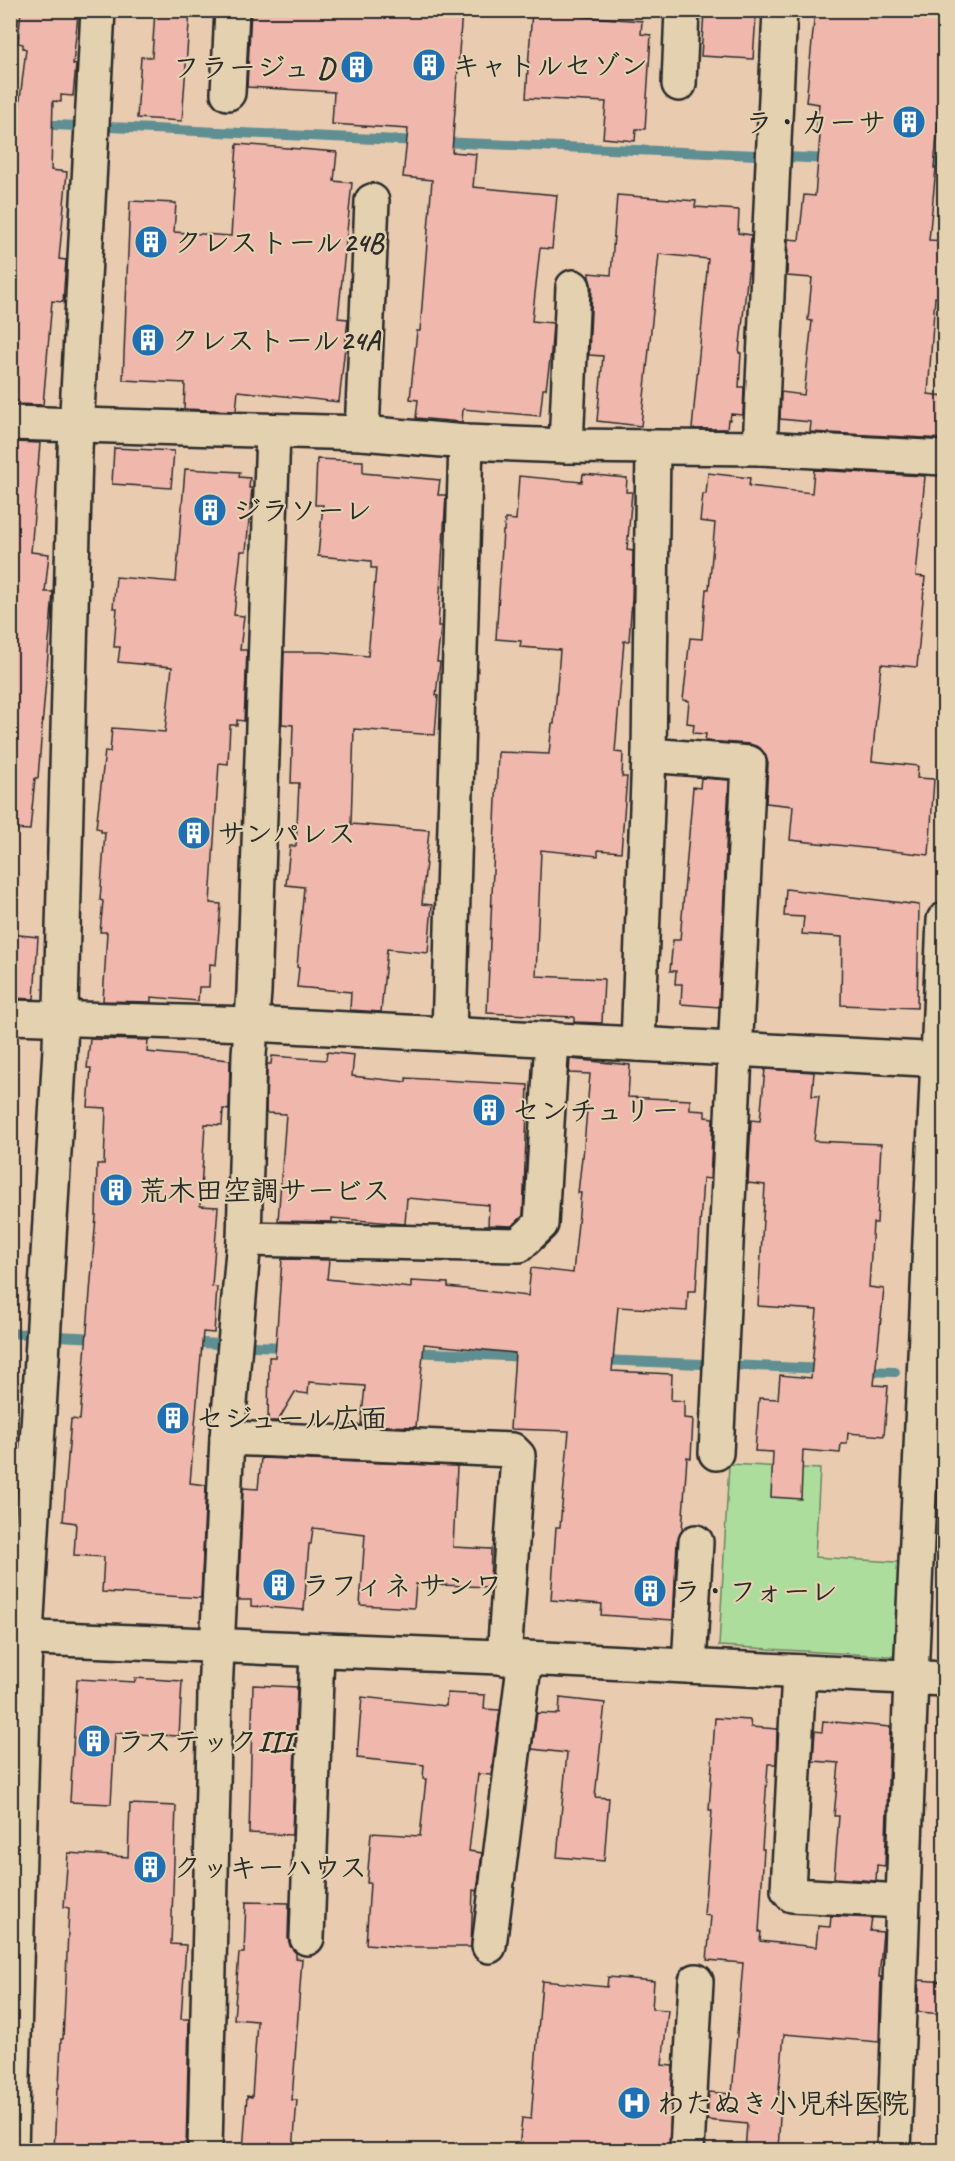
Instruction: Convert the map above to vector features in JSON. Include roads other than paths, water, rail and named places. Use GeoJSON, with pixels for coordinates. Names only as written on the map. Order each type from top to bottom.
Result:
{"type":"FeatureCollection","features":[{"type":"Feature","properties":{"kind":"street"},"geometry":{"type":"LineString","coordinates":[[11,2151],[18,1638],[60,1048],[75,426],[98,10]]}},
{"type":"Feature","properties":{"kind":"street"},"geometry":{"type":"LineString","coordinates":[[228,93],[232,10]]}},
{"type":"Feature","properties":{"kind":"street"},"geometry":{"type":"LineString","coordinates":[[679,84],[682,10]]}},
{"type":"Feature","properties":{"kind":"street"},"geometry":{"type":"LineString","coordinates":[[760,448],[780,10]]}},
{"type":"Feature","properties":{"kind":"street"},"geometry":{"type":"LineString","coordinates":[[362,433],[372,201]]}},
{"type":"Feature","properties":{"kind":"street"},"geometry":{"type":"LineString","coordinates":[[566,446],[573,288]]}},
{"type":"Feature","properties":{"kind":"street"},"geometry":{"type":"LineString","coordinates":[[10,423],[362,433],[466,442],[653,448],[760,448],[945,458]]}},
{"type":"Feature","properties":{"kind":"street"},"geometry":{"type":"LineString","coordinates":[[206,2151],[218,1646],[227,1438],[244,1239],[273,432]]}},
{"type":"Feature","properties":{"kind":"street"},"geometry":{"type":"LineString","coordinates":[[449,1034],[466,442]]}},
{"type":"Feature","properties":{"kind":"street"},"geometry":{"type":"LineString","coordinates":[[638,1044],[649,755],[653,448]]}},
{"type":"Feature","properties":{"kind":"street"},"geometry":{"type":"LineString","coordinates":[[649,755],[749,763],[716,1453]]}},
{"type":"Feature","properties":{"kind":"street"},"geometry":{"type":"LineString","coordinates":[[894,2151],[911,1677],[942,1059],[945,920]]}},
{"type":"Feature","properties":{"kind":"street"},"geometry":{"type":"LineString","coordinates":[[10,1017],[251,1024],[942,1059]]}},
{"type":"Feature","properties":{"kind":"street"},"geometry":{"type":"LineString","coordinates":[[244,1239],[519,1245],[541,1224],[552,1039]]}},
{"type":"Feature","properties":{"kind":"street"},"geometry":{"type":"LineString","coordinates":[[227,1438],[512,1450],[518,1456],[515,1658],[489,1946]]}},
{"type":"Feature","properties":{"kind":"street"},"geometry":{"type":"LineString","coordinates":[[689,1666],[696,1542]]}},
{"type":"Feature","properties":{"kind":"street"},"geometry":{"type":"LineString","coordinates":[[18,1638],[515,1658],[945,1679]]}},
{"type":"Feature","properties":{"kind":"street"},"geometry":{"type":"LineString","coordinates":[[307,1938],[317,1650]]}},
{"type":"Feature","properties":{"kind":"street"},"geometry":{"type":"LineString","coordinates":[[798,1672],[788,1890],[792,1895],[902,1901]]}},
{"type":"Feature","properties":{"kind":"street"},"geometry":{"type":"LineString","coordinates":[[687,2151],[696,1981]]}},
{"type":"Feature","properties":{"kind":"waterway"},"geometry":{"type":"LineString","coordinates":[[10,123],[77,126]]}},
{"type":"Feature","properties":{"kind":"waterway"},"geometry":{"type":"LineString","coordinates":[[109,127],[421,141]]}},
{"type":"Feature","properties":{"kind":"waterway"},"geometry":{"type":"LineString","coordinates":[[440,142],[757,155]]}},
{"type":"Feature","properties":{"kind":"waterway"},"geometry":{"type":"LineString","coordinates":[[786,157],[830,159]]}},
{"type":"Feature","properties":{"kind":"waterway"},"geometry":{"type":"LineString","coordinates":[[921,162],[944,163]]}},
{"type":"Feature","properties":{"kind":"waterway"},"geometry":{"type":"LineString","coordinates":[[10,1333],[26,1334]]}},
{"type":"Feature","properties":{"kind":"waterway"},"geometry":{"type":"LineString","coordinates":[[55,1336],[101,1338]]}},
{"type":"Feature","properties":{"kind":"waterway"},"geometry":{"type":"LineString","coordinates":[[188,1342],[218,1344]]}},
{"type":"Feature","properties":{"kind":"waterway"},"geometry":{"type":"LineString","coordinates":[[252,1346],[288,1347]]}},
{"type":"Feature","properties":{"kind":"waterway"},"geometry":{"type":"LineString","coordinates":[[409,1352],[528,1357]]}},
{"type":"Feature","properties":{"kind":"waterway"},"geometry":{"type":"LineString","coordinates":[[600,1360],[702,1364]]}},
{"type":"Feature","properties":{"kind":"waterway"},"geometry":{"type":"LineString","coordinates":[[729,1365],[826,1369]]}},
{"type":"Feature","properties":{"kind":"waterway"},"geometry":{"type":"LineString","coordinates":[[862,1371],[895,1372]]}},
{"type":"Feature","properties":{"kind":"place","name":"キャトルセゾン"},"geometry":{"type":"Point","coordinates":[429,65]}},
{"type":"Feature","properties":{"kind":"place","name":"フラージュ D"},"geometry":{"type":"Point","coordinates":[357,67]}},
{"type":"Feature","properties":{"kind":"place","name":"ラ・カーサ"},"geometry":{"type":"Point","coordinates":[909,122]}},
{"type":"Feature","properties":{"kind":"place","name":"クレストール24B"},"geometry":{"type":"Point","coordinates":[151,242]}},
{"type":"Feature","properties":{"kind":"place","name":"クレストール24A"},"geometry":{"type":"Point","coordinates":[148,340]}},
{"type":"Feature","properties":{"kind":"place","name":"ジラソーレ"},"geometry":{"type":"Point","coordinates":[210,510]}},
{"type":"Feature","properties":{"kind":"place","name":"サンパレス"},"geometry":{"type":"Point","coordinates":[194,833]}},
{"type":"Feature","properties":{"kind":"place","name":"センチュリー"},"geometry":{"type":"Point","coordinates":[489,1110]}},
{"type":"Feature","properties":{"kind":"place","name":"荒木田空調サービス"},"geometry":{"type":"Point","coordinates":[116,1190]}},
{"type":"Feature","properties":{"kind":"place","name":"セジュール広面"},"geometry":{"type":"Point","coordinates":[173,1418]}},
{"type":"Feature","properties":{"kind":"place","name":"ラフィネ サンワ"},"geometry":{"type":"Point","coordinates":[279,1585]}},
{"type":"Feature","properties":{"kind":"place","name":"ラ・フォーレ"},"geometry":{"type":"Point","coordinates":[650,1591]}},
{"type":"Feature","properties":{"kind":"place","name":"ラステックIII"},"geometry":{"type":"Point","coordinates":[94,1741]}},
{"type":"Feature","properties":{"kind":"place","name":"クッキーハウス"},"geometry":{"type":"Point","coordinates":[150,1867]}},
{"type":"Feature","properties":{"kind":"place","name":"わたぬき小児科医院"},"geometry":{"type":"Point","coordinates":[634,2103]}}]}
